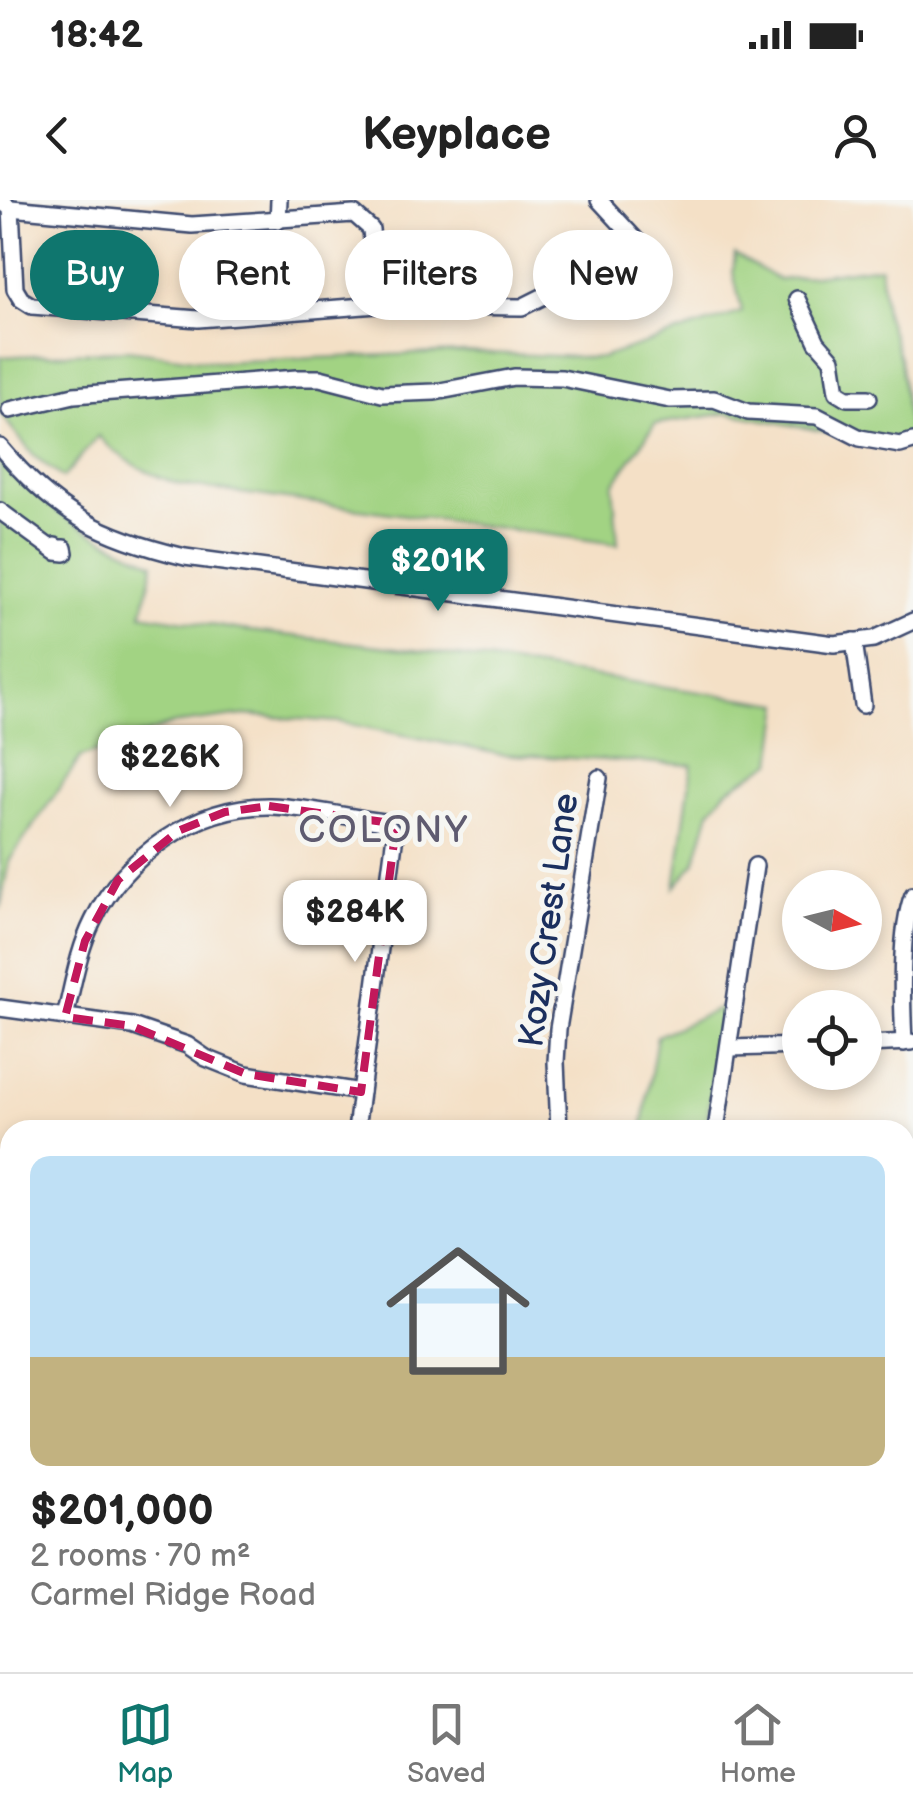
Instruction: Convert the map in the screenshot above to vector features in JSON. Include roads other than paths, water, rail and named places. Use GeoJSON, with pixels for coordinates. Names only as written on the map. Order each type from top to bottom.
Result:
{"type":"FeatureCollection","features":[{"type":"Feature","properties":{"kind":"street"},"geometry":{"type":"LineString","coordinates":[[278,221],[279,200]]}},
{"type":"Feature","properties":{"kind":"street"},"geometry":{"type":"LineString","coordinates":[[600,200],[627,230]]}},
{"type":"Feature","properties":{"kind":"street"},"geometry":{"type":"LineString","coordinates":[[345,308],[198,320],[32,306],[15,289],[4,207],[192,225],[354,214],[371,230]]}},
{"type":"Feature","properties":{"kind":"street"},"geometry":{"type":"LineString","coordinates":[[797,299],[813,334],[832,359],[837,392],[847,398],[869,398]]}},
{"type":"Feature","properties":{"kind":"street"},"geometry":{"type":"LineString","coordinates":[[10,410],[74,395],[297,378],[320,378],[382,394],[436,392],[514,377],[562,378],[670,400],[704,397],[748,412],[817,416],[860,438],[900,445],[913,441]]}},
{"type":"Feature","properties":{"kind":"street"},"geometry":{"type":"LineString","coordinates":[[0,448],[51,500],[98,531],[138,546],[184,556],[834,644],[874,638],[913,621]]}},
{"type":"Feature","properties":{"kind":"street"},"geometry":{"type":"LineString","coordinates":[[0,510],[56,552],[65,552],[55,546]]}},
{"type":"Feature","properties":{"kind":"street"},"geometry":{"type":"LineString","coordinates":[[854,641],[862,705]]}},
{"type":"Feature","properties":{"kind":"street","name":"Kozy Crest Lane"},"geometry":{"type":"LineString","coordinates":[[559,1120],[558,1030],[599,778]]}},
{"type":"Feature","properties":{"kind":"street"},"geometry":{"type":"LineString","coordinates":[[65,1017],[94,919],[118,880],[178,831],[225,812],[269,806],[384,822],[395,835],[357,1120]]}},
{"type":"Feature","properties":{"kind":"street"},"geometry":{"type":"LineString","coordinates":[[718,1120],[755,866]]}},
{"type":"Feature","properties":{"kind":"street"},"geometry":{"type":"LineString","coordinates":[[882,1043],[908,1042],[903,985],[907,919],[913,895]]}},
{"type":"Feature","properties":{"kind":"street"},"geometry":{"type":"LineString","coordinates":[[0,1008],[132,1026],[187,1045],[206,1058],[246,1074],[360,1092]]}},
{"type":"Feature","properties":{"kind":"street"},"geometry":{"type":"LineString","coordinates":[[729,1048],[782,1047]]}},
{"type":"Feature","properties":{"kind":"district","name":"COLONY"},"geometry":{"type":"Point","coordinates":[384,829]}}]}
